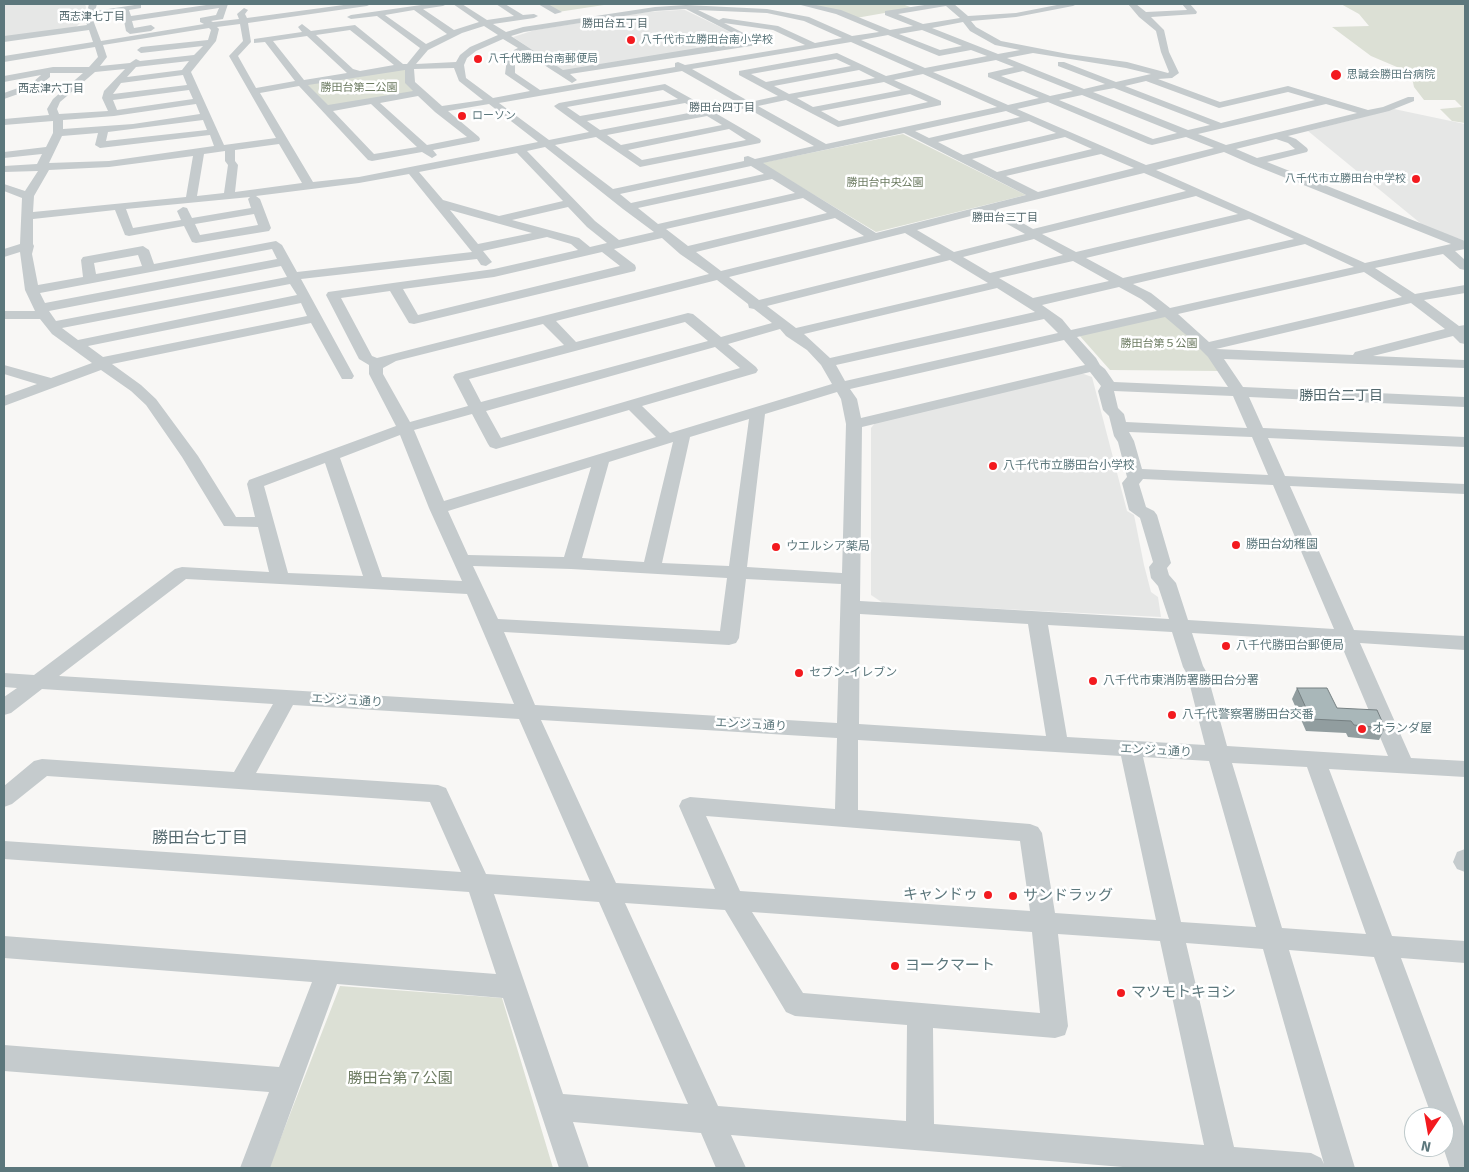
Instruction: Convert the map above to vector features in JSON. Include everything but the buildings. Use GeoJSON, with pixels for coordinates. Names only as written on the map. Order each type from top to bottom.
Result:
{"type":"FeatureCollection","features":[{"type":"Feature","properties":{"kind":"street"},"geometry":{"type":"LineString","coordinates":[[93,4],[89,20],[103,57],[92,70],[56,101],[52,109],[57,118],[58,133],[44,166],[28,196],[28,246],[26,254],[32,290],[46,316],[74,345],[136,388],[151,402],[190,456],[230,522],[266,522]]}},
{"type":"Feature","properties":{"kind":"street"},"geometry":{"type":"LineString","coordinates":[[4,59],[136,38],[208,22],[220,17],[224,4],[128,19]]}},
{"type":"Feature","properties":{"kind":"street"},"geometry":{"type":"LineString","coordinates":[[125,8],[130,31],[208,22],[244,21],[367,4]]}},
{"type":"Feature","properties":{"kind":"street"},"geometry":{"type":"LineString","coordinates":[[338,18],[443,4]]}},
{"type":"Feature","properties":{"kind":"street"},"geometry":{"type":"LineString","coordinates":[[456,4],[601,99]]}},
{"type":"Feature","properties":{"kind":"street"},"geometry":{"type":"LineString","coordinates":[[500,4],[522,18]]}},
{"type":"Feature","properties":{"kind":"street"},"geometry":{"type":"LineString","coordinates":[[406,67],[425,48],[453,34],[486,23],[561,12],[542,4]]}},
{"type":"Feature","properties":{"kind":"street"},"geometry":{"type":"LineString","coordinates":[[780,13],[803,4],[856,18],[939,53],[972,47]]}},
{"type":"Feature","properties":{"kind":"street"},"geometry":{"type":"LineString","coordinates":[[906,4],[952,22]]}},
{"type":"Feature","properties":{"kind":"street"},"geometry":{"type":"LineString","coordinates":[[856,18],[944,4]]}},
{"type":"Feature","properties":{"kind":"street"},"geometry":{"type":"LineString","coordinates":[[949,4],[954,6],[973,29],[993,41],[1031,51],[1127,66],[1168,76],[1174,73],[1165,52],[1160,30],[1132,5]]}},
{"type":"Feature","properties":{"kind":"street"},"geometry":{"type":"LineString","coordinates":[[439,110],[966,19],[1016,15],[1073,4]]}},
{"type":"Feature","properties":{"kind":"street"},"geometry":{"type":"LineString","coordinates":[[1142,15],[1193,12],[1186,4]]}},
{"type":"Feature","properties":{"kind":"street"},"geometry":{"type":"LineString","coordinates":[[90,14],[148,5]]}},
{"type":"Feature","properties":{"kind":"street"},"geometry":{"type":"LineString","coordinates":[[283,5],[292,14],[294,24],[350,71],[358,73]]}},
{"type":"Feature","properties":{"kind":"street"},"geometry":{"type":"LineString","coordinates":[[683,5],[800,63]]}},
{"type":"Feature","properties":{"kind":"street"},"geometry":{"type":"LineString","coordinates":[[846,818],[854,424],[849,399],[827,363],[812,347],[754,305],[462,79],[458,70],[459,65],[463,57],[473,49],[504,35],[543,25],[683,5],[780,13],[813,22],[1307,240],[1365,268],[1413,298],[1462,333]]}},
{"type":"Feature","properties":{"kind":"street"},"geometry":{"type":"LineString","coordinates":[[1132,5],[1149,5]]}},
{"type":"Feature","properties":{"kind":"street"},"geometry":{"type":"LineString","coordinates":[[256,8],[244,11],[241,14],[250,31],[246,42],[233,56],[310,185]]}},
{"type":"Feature","properties":{"kind":"street"},"geometry":{"type":"LineString","coordinates":[[416,8],[453,34]]}},
{"type":"Feature","properties":{"kind":"street"},"geometry":{"type":"LineString","coordinates":[[578,10],[592,18]]}},
{"type":"Feature","properties":{"kind":"street"},"geometry":{"type":"LineString","coordinates":[[378,13],[425,48]]}},
{"type":"Feature","properties":{"kind":"street"},"geometry":{"type":"LineString","coordinates":[[880,14],[922,27],[1464,245]]}},
{"type":"Feature","properties":{"kind":"street"},"geometry":{"type":"LineString","coordinates":[[710,19],[739,21],[769,27],[813,45]]}},
{"type":"Feature","properties":{"kind":"street"},"geometry":{"type":"LineString","coordinates":[[208,22],[215,30],[211,42],[188,67],[186,72],[213,132],[225,148],[232,165],[229,196]]}},
{"type":"Feature","properties":{"kind":"street"},"geometry":{"type":"LineString","coordinates":[[294,24],[309,22]]}},
{"type":"Feature","properties":{"kind":"street"},"geometry":{"type":"LineString","coordinates":[[4,39],[91,27]]}},
{"type":"Feature","properties":{"kind":"street"},"geometry":{"type":"LineString","coordinates":[[246,42],[352,27],[406,67],[410,83],[439,110],[475,139],[372,158],[324,109],[267,40]]}},
{"type":"Feature","properties":{"kind":"street"},"geometry":{"type":"LineString","coordinates":[[114,113],[107,98],[108,91],[135,65],[141,50],[136,38]]}},
{"type":"Feature","properties":{"kind":"street"},"geometry":{"type":"LineString","coordinates":[[562,73],[755,41]]}},
{"type":"Feature","properties":{"kind":"street"},"geometry":{"type":"LineString","coordinates":[[141,50],[211,42]]}},
{"type":"Feature","properties":{"kind":"street"},"geometry":{"type":"LineString","coordinates":[[525,49],[517,52],[511,59],[510,74],[539,93]]}},
{"type":"Feature","properties":{"kind":"street"},"geometry":{"type":"LineString","coordinates":[[27,216],[229,196],[359,180],[1031,51],[1221,126]]}},
{"type":"Feature","properties":{"kind":"street"},"geometry":{"type":"LineString","coordinates":[[662,56],[824,147]]}},
{"type":"Feature","properties":{"kind":"street"},"geometry":{"type":"LineString","coordinates":[[837,56],[938,103],[838,124],[742,74],[800,63],[837,56]]}},
{"type":"Feature","properties":{"kind":"street"},"geometry":{"type":"LineString","coordinates":[[4,79],[53,70],[92,70],[199,57]]}},
{"type":"Feature","properties":{"kind":"street"},"geometry":{"type":"LineString","coordinates":[[4,67],[56,59],[61,64],[35,85],[4,96]]}},
{"type":"Feature","properties":{"kind":"street"},"geometry":{"type":"LineString","coordinates":[[254,91],[358,73],[406,67],[459,65]]}},
{"type":"Feature","properties":{"kind":"street"},"geometry":{"type":"LineString","coordinates":[[764,85],[861,67]]}},
{"type":"Feature","properties":{"kind":"street"},"geometry":{"type":"LineString","coordinates":[[1024,68],[991,75],[1152,142],[1326,100]]}},
{"type":"Feature","properties":{"kind":"street"},"geometry":{"type":"LineString","coordinates":[[117,82],[186,72]]}},
{"type":"Feature","properties":{"kind":"street"},"geometry":{"type":"LineString","coordinates":[[609,193],[1163,75]]}},
{"type":"Feature","properties":{"kind":"street"},"geometry":{"type":"LineString","coordinates":[[1147,78],[1254,118],[1274,129],[1303,150],[1255,162]]}},
{"type":"Feature","properties":{"kind":"street"},"geometry":{"type":"LineString","coordinates":[[107,98],[192,86]]}},
{"type":"Feature","properties":{"kind":"street"},"geometry":{"type":"LineString","coordinates":[[665,87],[686,100],[756,141],[640,164],[559,106],[665,87]]}},
{"type":"Feature","properties":{"kind":"street"},"geometry":{"type":"LineString","coordinates":[[1219,105],[1288,89],[1368,113]]}},
{"type":"Feature","properties":{"kind":"street"},"geometry":{"type":"LineString","coordinates":[[812,110],[911,91]]}},
{"type":"Feature","properties":{"kind":"street"},"geometry":{"type":"LineString","coordinates":[[324,109],[420,93]]}},
{"type":"Feature","properties":{"kind":"street"},"geometry":{"type":"LineString","coordinates":[[805,194],[659,231],[610,246],[494,273],[333,295],[366,360],[382,365],[547,319],[1225,149],[1274,129],[1292,132],[1386,109],[1411,99]]}},
{"type":"Feature","properties":{"kind":"street"},"geometry":{"type":"LineString","coordinates":[[577,120],[686,100]]}},
{"type":"Feature","properties":{"kind":"street"},"geometry":{"type":"LineString","coordinates":[[4,122],[114,113],[199,101]]}},
{"type":"Feature","properties":{"kind":"street"},"geometry":{"type":"LineString","coordinates":[[373,101],[443,164]]}},
{"type":"Feature","properties":{"kind":"street"},"geometry":{"type":"LineString","coordinates":[[900,111],[929,125]]}},
{"type":"Feature","properties":{"kind":"street"},"geometry":{"type":"LineString","coordinates":[[58,133],[206,116]]}},
{"type":"Feature","properties":{"kind":"street"},"geometry":{"type":"LineString","coordinates":[[928,141],[1032,118]]}},
{"type":"Feature","properties":{"kind":"street"},"geometry":{"type":"LineString","coordinates":[[618,149],[731,126]]}},
{"type":"Feature","properties":{"kind":"street"},"geometry":{"type":"LineString","coordinates":[[104,129],[100,145],[213,132]]}},
{"type":"Feature","properties":{"kind":"street"},"geometry":{"type":"LineString","coordinates":[[906,130],[1038,196]]}},
{"type":"Feature","properties":{"kind":"street"},"geometry":{"type":"LineString","coordinates":[[962,158],[1066,134]]}},
{"type":"Feature","properties":{"kind":"street"},"geometry":{"type":"LineString","coordinates":[[4,169],[109,164],[282,140]]}},
{"type":"Feature","properties":{"kind":"street"},"geometry":{"type":"LineString","coordinates":[[728,146],[875,237]]}},
{"type":"Feature","properties":{"kind":"street"},"geometry":{"type":"LineString","coordinates":[[394,286],[414,320],[630,268],[519,149]]}},
{"type":"Feature","properties":{"kind":"street"},"geometry":{"type":"LineString","coordinates":[[4,155],[51,150]]}},
{"type":"Feature","properties":{"kind":"street"},"geometry":{"type":"LineString","coordinates":[[997,175],[1103,150]]}},
{"type":"Feature","properties":{"kind":"street"},"geometry":{"type":"LineString","coordinates":[[199,152],[185,200],[187,222],[196,239],[266,228],[251,193]]}},
{"type":"Feature","properties":{"kind":"street"},"geometry":{"type":"LineString","coordinates":[[412,170],[494,273]]}},
{"type":"Feature","properties":{"kind":"street"},"geometry":{"type":"LineString","coordinates":[[627,207],[774,175]]}},
{"type":"Feature","properties":{"kind":"street"},"geometry":{"type":"LineString","coordinates":[[4,187],[28,196]]}},
{"type":"Feature","properties":{"kind":"street"},"geometry":{"type":"LineString","coordinates":[[754,305],[1198,192]]}},
{"type":"Feature","properties":{"kind":"street"},"geometry":{"type":"LineString","coordinates":[[439,203],[575,241],[587,251]]}},
{"type":"Feature","properties":{"kind":"street"},"geometry":{"type":"LineString","coordinates":[[457,228],[571,203]]}},
{"type":"Feature","properties":{"kind":"street"},"geometry":{"type":"LineString","coordinates":[[119,206],[129,232],[258,210]]}},
{"type":"Feature","properties":{"kind":"street"},"geometry":{"type":"LineString","coordinates":[[988,209],[1122,281],[1168,313],[1209,350],[1239,392],[1403,765]]}},
{"type":"Feature","properties":{"kind":"street"},"geometry":{"type":"LineString","coordinates":[[684,250],[836,214]]}},
{"type":"Feature","properties":{"kind":"street"},"geometry":{"type":"LineString","coordinates":[[280,578],[255,484],[405,428],[718,342],[786,329],[993,280],[1075,256],[1251,215]]}},
{"type":"Feature","properties":{"kind":"street"},"geometry":{"type":"LineString","coordinates":[[6,317],[46,316],[175,303],[294,278],[477,252],[591,224]]}},
{"type":"Feature","properties":{"kind":"street"},"geometry":{"type":"LineString","coordinates":[[907,229],[1047,314],[1057,322],[1100,372],[1109,386]]}},
{"type":"Feature","properties":{"kind":"street"},"geometry":{"type":"LineString","coordinates":[[1031,303],[1307,240]]}},
{"type":"Feature","properties":{"kind":"street"},"geometry":{"type":"LineString","coordinates":[[32,290],[276,245],[347,376]]}},
{"type":"Feature","properties":{"kind":"street"},"geometry":{"type":"LineString","coordinates":[[438,508],[842,386],[1464,245]]}},
{"type":"Feature","properties":{"kind":"street"},"geometry":{"type":"LineString","coordinates":[[4,253],[28,246]]}},
{"type":"Feature","properties":{"kind":"street"},"geometry":{"type":"LineString","coordinates":[[1445,249],[1465,266]]}},
{"type":"Feature","properties":{"kind":"street"},"geometry":{"type":"LineString","coordinates":[[90,280],[87,260],[143,250],[168,284],[182,323]]}},
{"type":"Feature","properties":{"kind":"street"},"geometry":{"type":"LineString","coordinates":[[46,316],[168,284],[284,262]]}},
{"type":"Feature","properties":{"kind":"street"},"geometry":{"type":"LineString","coordinates":[[1209,350],[1413,298],[1465,289]]}},
{"type":"Feature","properties":{"kind":"street"},"geometry":{"type":"LineString","coordinates":[[522,294],[573,347]]}},
{"type":"Feature","properties":{"kind":"street"},"geometry":{"type":"LineString","coordinates":[[74,345],[304,298]]}},
{"type":"Feature","properties":{"kind":"street"},"geometry":{"type":"LineString","coordinates":[[827,363],[1047,314]]}},
{"type":"Feature","properties":{"kind":"street"},"geometry":{"type":"LineString","coordinates":[[688,317],[718,342],[751,370],[496,444],[460,377],[688,317]]}},
{"type":"Feature","properties":{"kind":"street"},"geometry":{"type":"LineString","coordinates":[[4,401],[102,363],[316,318]]}},
{"type":"Feature","properties":{"kind":"street"},"geometry":{"type":"LineString","coordinates":[[1341,360],[1462,333]]}},
{"type":"Feature","properties":{"kind":"street"},"geometry":{"type":"LineString","coordinates":[[1209,350],[1341,360],[1465,364]]}},
{"type":"Feature","properties":{"kind":"street"},"geometry":{"type":"LineString","coordinates":[[382,365],[405,428],[438,508],[463,560],[519,688],[527,712],[731,1168]]}},
{"type":"Feature","properties":{"kind":"street"},"geometry":{"type":"LineString","coordinates":[[854,424],[1093,366]]}},
{"type":"Feature","properties":{"kind":"street"},"geometry":{"type":"LineString","coordinates":[[4,369],[51,384]]}},
{"type":"Feature","properties":{"kind":"street"},"geometry":{"type":"LineString","coordinates":[[1109,386],[1465,402]]}},
{"type":"Feature","properties":{"kind":"street"},"geometry":{"type":"LineString","coordinates":[[1109,386],[1106,391],[1111,410],[1116,414],[1121,427],[1136,478],[1130,483],[1138,510],[1148,515],[1162,563],[1158,567],[1160,578],[1166,583],[1192,668],[1197,673],[1206,701],[1204,705],[1218,754],[1274,937],[1340,1168]]}},
{"type":"Feature","properties":{"kind":"street"},"geometry":{"type":"LineString","coordinates":[[632,405],[675,436]]}},
{"type":"Feature","properties":{"kind":"street"},"geometry":{"type":"LineString","coordinates":[[490,625],[729,638],[758,410]]}},
{"type":"Feature","properties":{"kind":"street"},"geometry":{"type":"LineString","coordinates":[[1121,427],[1465,442]]}},
{"type":"Feature","properties":{"kind":"street"},"geometry":{"type":"LineString","coordinates":[[652,568],[675,436]]}},
{"type":"Feature","properties":{"kind":"street"},"geometry":{"type":"LineString","coordinates":[[331,456],[374,584]]}},
{"type":"Feature","properties":{"kind":"street"},"geometry":{"type":"LineString","coordinates":[[571,563],[602,458]]}},
{"type":"Feature","properties":{"kind":"street"},"geometry":{"type":"LineString","coordinates":[[1135,474],[1465,489]]}},
{"type":"Feature","properties":{"kind":"street"},"geometry":{"type":"LineString","coordinates":[[463,560],[571,563],[850,578]]}},
{"type":"Feature","properties":{"kind":"street"},"geometry":{"type":"LineString","coordinates":[[4,708],[182,573],[474,588]]}},
{"type":"Feature","properties":{"kind":"street"},"geometry":{"type":"LineString","coordinates":[[850,607],[1465,643]]}},
{"type":"Feature","properties":{"kind":"street"},"geometry":{"type":"LineString","coordinates":[[1037,619],[1058,745]]}},
{"type":"Feature","properties":{"kind":"street","name":"エンジュ通り"},"geometry":{"type":"LineString","coordinates":[[4,680],[1465,769]]}},
{"type":"Feature","properties":{"kind":"street"},"geometry":{"type":"LineString","coordinates":[[241,780],[286,698]]}},
{"type":"Feature","properties":{"kind":"street"},"geometry":{"type":"LineString","coordinates":[[1130,749],[1223,1164]]}},
{"type":"Feature","properties":{"kind":"street"},"geometry":{"type":"LineString","coordinates":[[1315,760],[1465,1168]]}},
{"type":"Feature","properties":{"kind":"street"},"geometry":{"type":"LineString","coordinates":[[4,798],[42,767],[438,794],[478,883],[574,1168]]}},
{"type":"Feature","properties":{"kind":"street"},"geometry":{"type":"LineString","coordinates":[[690,806],[1030,833],[1044,923],[1055,1026],[795,1004],[732,901],[690,806]]}},
{"type":"Feature","properties":{"kind":"street"},"geometry":{"type":"LineString","coordinates":[[4,850],[1044,923],[1274,937],[1465,952]]}},
{"type":"Feature","properties":{"kind":"street"},"geometry":{"type":"LineString","coordinates":[[4,947],[513,987]]}},
{"type":"Feature","properties":{"kind":"street"},"geometry":{"type":"LineString","coordinates":[[255,1168],[329,972]]}},
{"type":"Feature","properties":{"kind":"street"},"geometry":{"type":"LineString","coordinates":[[920,1015],[920,1137]]}},
{"type":"Feature","properties":{"kind":"street"},"geometry":{"type":"LineString","coordinates":[[4,1058],[289,1080]]}},
{"type":"Feature","properties":{"kind":"street"},"geometry":{"type":"LineString","coordinates":[[554,1107],[1223,1164],[1311,1168]]}},
{"type":"Feature","properties":{"kind":"shaded area"},"geometry":{"type":"Polygon","coordinates":[[[4,4],[85,4],[86,7],[83,20],[75,28],[4,38],[4,4]]]}},
{"type":"Feature","properties":{"kind":"shaded area","name":"八千代市立勝田台南小学校"},"geometry":{"type":"Polygon","coordinates":[[[685,10],[745,39],[744,41],[562,70],[513,37],[535,30],[647,12],[685,10]]]}},
{"type":"Feature","properties":{"kind":"shaded area","name":"八千代市立勝田台中学校"},"geometry":{"type":"Polygon","coordinates":[[[1394,109],[1465,124],[1465,241],[1425,227],[1308,131],[1394,109]]]}},
{"type":"Feature","properties":{"kind":"shaded area","name":"八千代市立勝田台小学校"},"geometry":{"type":"Polygon","coordinates":[[[1081,373],[1092,377],[1127,511],[1134,515],[1151,592],[1158,597],[1161,617],[883,603],[871,595],[871,428],[875,423],[1081,373]]]}},
{"type":"Feature","properties":{"kind":"green space"},"geometry":{"type":"Polygon","coordinates":[[[543,4],[601,4],[604,5],[558,12],[543,4]]]}},
{"type":"Feature","properties":{"kind":"green space"},"geometry":{"type":"Polygon","coordinates":[[[807,4],[902,4],[913,8],[856,18],[807,4]]]}},
{"type":"Feature","properties":{"kind":"green space"},"geometry":{"type":"Polygon","coordinates":[[[1341,4],[1465,4],[1465,123],[1452,121],[1440,109],[1462,107],[1455,100],[1424,100],[1414,87],[1411,73],[1371,56],[1332,27],[1369,26],[1359,14],[1341,4]]]}},
{"type":"Feature","properties":{"kind":"green space","name":"勝田台第二公園"},"geometry":{"type":"Polygon","coordinates":[[[407,68],[417,93],[327,108],[305,84],[407,68]]]}},
{"type":"Feature","properties":{"kind":"green space","name":"勝田台中央公園"},"geometry":{"type":"Polygon","coordinates":[[[903,134],[1026,195],[876,232],[761,163],[903,134]]]}},
{"type":"Feature","properties":{"kind":"green space","name":"勝田台第５公園"},"geometry":{"type":"Polygon","coordinates":[[[1167,314],[1204,347],[1220,371],[1110,370],[1079,335],[1167,314]]]}},
{"type":"Feature","properties":{"kind":"green space","name":"勝田台第７公園"},"geometry":{"type":"Polygon","coordinates":[[[340,986],[502,998],[553,1168],[269,1168],[340,986]]]}},
{"type":"Feature","properties":{"kind":"place","name":"八千代市立勝田台南小学校"},"geometry":{"type":"Point","coordinates":[631,40]}},
{"type":"Feature","properties":{"kind":"place","name":"八千代勝田台南郵便局"},"geometry":{"type":"Point","coordinates":[478,59]}},
{"type":"Feature","properties":{"kind":"place","name":"思誠会勝田台病院"},"geometry":{"type":"Point","coordinates":[1336,75]}},
{"type":"Feature","properties":{"kind":"place","name":"ローソン"},"geometry":{"type":"Point","coordinates":[462,116]}},
{"type":"Feature","properties":{"kind":"place","name":"八千代市立勝田台中学校"},"geometry":{"type":"Point","coordinates":[1416,179]}},
{"type":"Feature","properties":{"kind":"place","name":"八千代市立勝田台小学校"},"geometry":{"type":"Point","coordinates":[993,466]}},
{"type":"Feature","properties":{"kind":"place","name":"勝田台幼稚園"},"geometry":{"type":"Point","coordinates":[1236,545]}},
{"type":"Feature","properties":{"kind":"place","name":"ウエルシア薬局"},"geometry":{"type":"Point","coordinates":[776,547]}},
{"type":"Feature","properties":{"kind":"place","name":"八千代勝田台郵便局"},"geometry":{"type":"Point","coordinates":[1226,646]}},
{"type":"Feature","properties":{"kind":"place","name":"セブン-イレブン"},"geometry":{"type":"Point","coordinates":[799,673]}},
{"type":"Feature","properties":{"kind":"place","name":"八千代市東消防署勝田台分署"},"geometry":{"type":"Point","coordinates":[1093,681]}},
{"type":"Feature","properties":{"kind":"place","name":"八千代警察署勝田台交番"},"geometry":{"type":"Point","coordinates":[1172,715]}},
{"type":"Feature","properties":{"kind":"place","name":"オランダ屋"},"geometry":{"type":"Point","coordinates":[1362,729]}},
{"type":"Feature","properties":{"kind":"place","name":"キャンドゥ"},"geometry":{"type":"Point","coordinates":[988,895]}},
{"type":"Feature","properties":{"kind":"place","name":"サンドラッグ"},"geometry":{"type":"Point","coordinates":[1013,896]}},
{"type":"Feature","properties":{"kind":"place","name":"ヨークマート"},"geometry":{"type":"Point","coordinates":[895,966]}},
{"type":"Feature","properties":{"kind":"place","name":"マツモトキヨシ"},"geometry":{"type":"Point","coordinates":[1121,993]}},
{"type":"Feature","properties":{"kind":"district","name":"西志津七丁目"},"geometry":{"type":"Point","coordinates":[92,17]}},
{"type":"Feature","properties":{"kind":"district","name":"勝田台五丁目"},"geometry":{"type":"Point","coordinates":[615,24]}},
{"type":"Feature","properties":{"kind":"district","name":"西志津六丁目"},"geometry":{"type":"Point","coordinates":[51,89]}},
{"type":"Feature","properties":{"kind":"district","name":"勝田台四丁目"},"geometry":{"type":"Point","coordinates":[722,108]}},
{"type":"Feature","properties":{"kind":"district","name":"勝田台三丁目"},"geometry":{"type":"Point","coordinates":[1005,218]}},
{"type":"Feature","properties":{"kind":"district","name":"勝田台二丁目"},"geometry":{"type":"Point","coordinates":[1341,396]}},
{"type":"Feature","properties":{"kind":"district","name":"勝田台七丁目"},"geometry":{"type":"Point","coordinates":[200,839]}}]}
